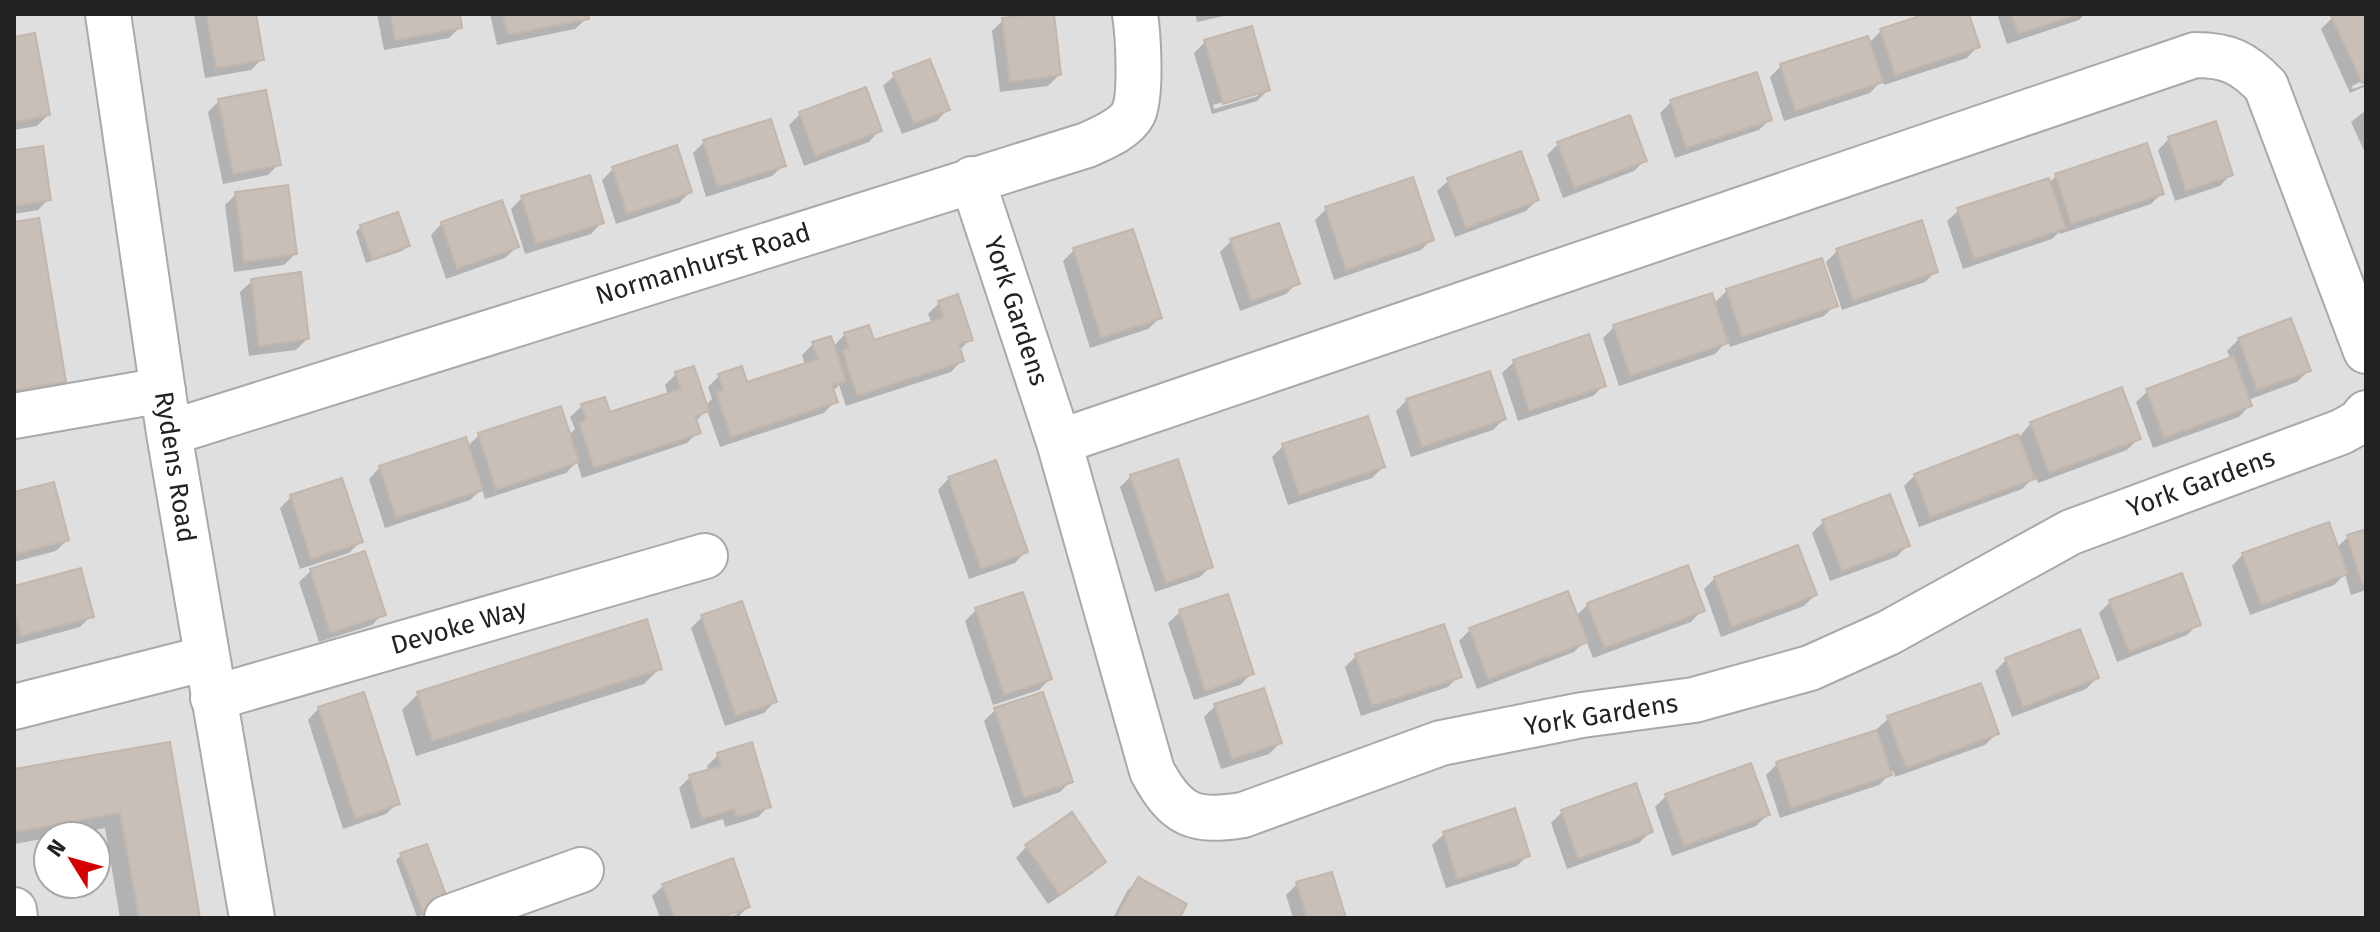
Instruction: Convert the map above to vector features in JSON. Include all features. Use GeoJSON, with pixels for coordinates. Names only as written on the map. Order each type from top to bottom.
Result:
{"type":"FeatureCollection","features":[{"type":"Feature","properties":{"kind":"street","name":"Rydens Road"},"geometry":{"type":"LineString","coordinates":[[108,14],[169,433],[252,918]]}},
{"type":"Feature","properties":{"kind":"street","name":"Normanhurst Road"},"geometry":{"type":"LineString","coordinates":[[169,433],[1087,145],[1114,132],[1133,114],[1138,87],[1135,14]]}},
{"type":"Feature","properties":{"kind":"street"},"geometry":{"type":"LineString","coordinates":[[1059,442],[2195,55],[2217,55],[2236,62],[2266,86],[2366,351]]}},
{"type":"Feature","properties":{"kind":"street","name":"York Gardens"},"geometry":{"type":"LineString","coordinates":[[972,179],[1059,442],[1152,771],[1166,797],[1187,813],[1213,820],[1243,815],[1441,743],[1582,715],[1694,700],[1810,668],[1888,633],[2071,532],[2341,432],[2359,422],[2366,413]]}},
{"type":"Feature","properties":{"kind":"street"},"geometry":{"type":"LineString","coordinates":[[14,416],[163,390]]}},
{"type":"Feature","properties":{"kind":"street","name":"Devoke Way"},"geometry":{"type":"LineString","coordinates":[[14,707],[210,678],[705,556]]}},
{"type":"Feature","properties":{"kind":"street"},"geometry":{"type":"LineString","coordinates":[[447,918],[581,870]]}},
{"type":"Feature","properties":{"kind":"street"},"geometry":{"type":"LineString","coordinates":[[14,910],[15,918]]}},
{"type":"Feature","properties":{"kind":"shaded area"},"geometry":{"type":"Polygon","coordinates":[[[14,14],[2366,14],[2366,918],[14,918],[14,14]]]}},
{"type":"Feature","properties":{"kind":"building"},"geometry":{"type":"Polygon","coordinates":[[[206,14],[256,14],[264,60],[216,68],[206,14]]]}},
{"type":"Feature","properties":{"kind":"building"},"geometry":{"type":"Polygon","coordinates":[[[390,14],[460,14],[462,28],[395,40],[390,14]]]}},
{"type":"Feature","properties":{"kind":"building"},"geometry":{"type":"Polygon","coordinates":[[[503,14],[588,14],[589,19],[508,35],[503,14]]]}},
{"type":"Feature","properties":{"kind":"building"},"geometry":{"type":"Polygon","coordinates":[[[1054,14],[1061,75],[1010,82],[1002,18],[1054,14]]]}},
{"type":"Feature","properties":{"kind":"building"},"geometry":{"type":"Polygon","coordinates":[[[1926,14],[1969,14],[1980,47],[1895,75],[1880,29],[1926,14]]]}},
{"type":"Feature","properties":{"kind":"building"},"geometry":{"type":"Polygon","coordinates":[[[2011,14],[2079,14],[2018,34],[2011,14]]]}},
{"type":"Feature","properties":{"kind":"building"},"geometry":{"type":"Polygon","coordinates":[[[2366,14],[2366,81],[2362,83],[2331,16],[2366,14]]]}},
{"type":"Feature","properties":{"kind":"building"},"geometry":{"type":"Polygon","coordinates":[[[1252,26],[1270,90],[1223,104],[1204,40],[1252,26]]]}},
{"type":"Feature","properties":{"kind":"building"},"geometry":{"type":"Polygon","coordinates":[[[35,33],[50,115],[14,122],[14,37],[35,33]]]}},
{"type":"Feature","properties":{"kind":"building"},"geometry":{"type":"Polygon","coordinates":[[[1868,36],[1883,82],[1795,111],[1780,64],[1868,36]]]}},
{"type":"Feature","properties":{"kind":"building"},"geometry":{"type":"Polygon","coordinates":[[[930,59],[950,110],[914,124],[893,73],[930,59]]]}},
{"type":"Feature","properties":{"kind":"building"},"geometry":{"type":"Polygon","coordinates":[[[1757,72],[1772,120],[1686,148],[1670,100],[1757,72]]]}},
{"type":"Feature","properties":{"kind":"building"},"geometry":{"type":"Polygon","coordinates":[[[866,87],[882,131],[815,156],[799,112],[866,87]]]}},
{"type":"Feature","properties":{"kind":"building"},"geometry":{"type":"Polygon","coordinates":[[[266,90],[281,165],[233,174],[218,99],[266,90]]]}},
{"type":"Feature","properties":{"kind":"building"},"geometry":{"type":"Polygon","coordinates":[[[1630,115],[1647,161],[1574,188],[1557,142],[1630,115]]]}},
{"type":"Feature","properties":{"kind":"building"},"geometry":{"type":"Polygon","coordinates":[[[771,119],[786,166],[717,187],[703,140],[771,119]]]}},
{"type":"Feature","properties":{"kind":"building"},"geometry":{"type":"Polygon","coordinates":[[[2216,121],[2233,175],[2186,191],[2168,137],[2216,121]]]}},
{"type":"Feature","properties":{"kind":"building"},"geometry":{"type":"Polygon","coordinates":[[[2147,143],[2164,194],[2071,224],[2055,174],[2147,143]]]}},
{"type":"Feature","properties":{"kind":"building"},"geometry":{"type":"Polygon","coordinates":[[[677,145],[692,192],[627,214],[612,167],[677,145]]]}},
{"type":"Feature","properties":{"kind":"building"},"geometry":{"type":"Polygon","coordinates":[[[43,146],[51,200],[14,206],[14,150],[43,146]]]}},
{"type":"Feature","properties":{"kind":"building"},"geometry":{"type":"Polygon","coordinates":[[[1521,151],[1539,200],[1466,228],[1447,178],[1521,151]]]}},
{"type":"Feature","properties":{"kind":"building"},"geometry":{"type":"Polygon","coordinates":[[[590,175],[604,223],[536,244],[521,196],[590,175]]]}},
{"type":"Feature","properties":{"kind":"building"},"geometry":{"type":"Polygon","coordinates":[[[1413,177],[1434,240],[1346,270],[1325,207],[1413,177]]]}},
{"type":"Feature","properties":{"kind":"building"},"geometry":{"type":"Polygon","coordinates":[[[2049,178],[2066,228],[1974,259],[1957,208],[2049,178]]]}},
{"type":"Feature","properties":{"kind":"building"},"geometry":{"type":"Polygon","coordinates":[[[288,185],[297,254],[244,262],[235,192],[288,185]]]}},
{"type":"Feature","properties":{"kind":"building"},"geometry":{"type":"Polygon","coordinates":[[[502,200],[519,247],[457,269],[441,222],[502,200]]]}},
{"type":"Feature","properties":{"kind":"building"},"geometry":{"type":"Polygon","coordinates":[[[398,212],[410,246],[372,259],[360,225],[398,212]]]}},
{"type":"Feature","properties":{"kind":"building"},"geometry":{"type":"Polygon","coordinates":[[[39,218],[66,382],[14,390],[14,222],[39,218]]]}},
{"type":"Feature","properties":{"kind":"building"},"geometry":{"type":"Polygon","coordinates":[[[1922,220],[1938,272],[1853,300],[1836,249],[1922,220]]]}},
{"type":"Feature","properties":{"kind":"building"},"geometry":{"type":"Polygon","coordinates":[[[1279,223],[1300,284],[1251,301],[1230,239],[1279,223]]]}},
{"type":"Feature","properties":{"kind":"building"},"geometry":{"type":"Polygon","coordinates":[[[1133,229],[1162,318],[1101,338],[1073,248],[1133,229]]]}},
{"type":"Feature","properties":{"kind":"building"},"geometry":{"type":"Polygon","coordinates":[[[1822,258],[1838,306],[1742,337],[1726,289],[1822,258]]]}},
{"type":"Feature","properties":{"kind":"building"},"geometry":{"type":"Polygon","coordinates":[[[301,272],[309,339],[259,346],[251,279],[301,272]]]}},
{"type":"Feature","properties":{"kind":"building"},"geometry":{"type":"Polygon","coordinates":[[[1712,293],[1728,343],[1630,376],[1613,325],[1712,293]]]}},
{"type":"Feature","properties":{"kind":"building"},"geometry":{"type":"Polygon","coordinates":[[[958,294],[973,340],[959,344],[964,361],[857,396],[843,351],[849,348],[844,333],[869,325],[874,340],[944,318],[938,301],[958,294]]]}},
{"type":"Feature","properties":{"kind":"building"},"geometry":{"type":"Polygon","coordinates":[[[2291,318],[2311,371],[2257,390],[2238,338],[2291,318]]]}},
{"type":"Feature","properties":{"kind":"building"},"geometry":{"type":"Polygon","coordinates":[[[1589,334],[1606,386],[1529,411],[1513,360],[1589,334]]]}},
{"type":"Feature","properties":{"kind":"building"},"geometry":{"type":"Polygon","coordinates":[[[831,336],[846,381],[832,385],[838,402],[731,437],[716,392],[723,390],[718,374],[742,366],[747,382],[818,359],[812,342],[831,336]]]}},
{"type":"Feature","properties":{"kind":"building"},"geometry":{"type":"Polygon","coordinates":[[[2234,356],[2252,406],[2164,438],[2146,389],[2234,356]]]}},
{"type":"Feature","properties":{"kind":"building"},"geometry":{"type":"Polygon","coordinates":[[[694,366],[709,411],[695,416],[701,433],[594,468],[579,423],[586,420],[581,404],[605,397],[610,412],[681,389],[675,372],[694,366]]]}},
{"type":"Feature","properties":{"kind":"building"},"geometry":{"type":"Polygon","coordinates":[[[1490,371],[1506,419],[1422,447],[1406,399],[1490,371]]]}},
{"type":"Feature","properties":{"kind":"building"},"geometry":{"type":"Polygon","coordinates":[[[2122,387],[2141,439],[2049,473],[2030,422],[2122,387]]]}},
{"type":"Feature","properties":{"kind":"building"},"geometry":{"type":"Polygon","coordinates":[[[561,406],[579,462],[496,490],[478,433],[561,406]]]}},
{"type":"Feature","properties":{"kind":"building"},"geometry":{"type":"Polygon","coordinates":[[[1368,416],[1385,467],[1299,495],[1282,444],[1368,416]]]}},
{"type":"Feature","properties":{"kind":"building"},"geometry":{"type":"Polygon","coordinates":[[[2018,434],[2035,479],[1930,517],[1914,474],[2018,434]]]}},
{"type":"Feature","properties":{"kind":"building"},"geometry":{"type":"Polygon","coordinates":[[[466,437],[483,490],[396,518],[379,466],[466,437]]]}},
{"type":"Feature","properties":{"kind":"building"},"geometry":{"type":"Polygon","coordinates":[[[1178,459],[1213,567],[1166,583],[1130,475],[1178,459]]]}},
{"type":"Feature","properties":{"kind":"building"},"geometry":{"type":"Polygon","coordinates":[[[996,460],[1028,552],[981,569],[948,477],[996,460]]]}},
{"type":"Feature","properties":{"kind":"building"},"geometry":{"type":"Polygon","coordinates":[[[342,478],[363,542],[311,559],[290,495],[342,478]]]}},
{"type":"Feature","properties":{"kind":"building"},"geometry":{"type":"Polygon","coordinates":[[[54,482],[69,540],[17,554],[14,544],[14,492],[54,482]]]}},
{"type":"Feature","properties":{"kind":"building"},"geometry":{"type":"Polygon","coordinates":[[[1890,494],[1910,546],[1842,571],[1822,520],[1890,494]]]}},
{"type":"Feature","properties":{"kind":"building"},"geometry":{"type":"Polygon","coordinates":[[[2329,522],[2348,574],[2261,605],[2242,553],[2329,522]]]}},
{"type":"Feature","properties":{"kind":"building"},"geometry":{"type":"Polygon","coordinates":[[[2366,529],[2366,584],[2362,585],[2347,535],[2366,529]]]}},
{"type":"Feature","properties":{"kind":"building"},"geometry":{"type":"Polygon","coordinates":[[[1798,545],[1817,595],[1732,627],[1714,577],[1798,545]]]}},
{"type":"Feature","properties":{"kind":"building"},"geometry":{"type":"Polygon","coordinates":[[[365,551],[386,615],[330,633],[310,569],[365,551]]]}},
{"type":"Feature","properties":{"kind":"building"},"geometry":{"type":"Polygon","coordinates":[[[1688,565],[1705,611],[1604,648],[1587,603],[1688,565]]]}},
{"type":"Feature","properties":{"kind":"building"},"geometry":{"type":"Polygon","coordinates":[[[81,568],[94,617],[21,636],[14,610],[14,586],[81,568]]]}},
{"type":"Feature","properties":{"kind":"building"},"geometry":{"type":"Polygon","coordinates":[[[2182,573],[2201,625],[2129,652],[2109,600],[2182,573]]]}},
{"type":"Feature","properties":{"kind":"building"},"geometry":{"type":"Polygon","coordinates":[[[1568,591],[1588,642],[1488,679],[1469,628],[1568,591]]]}},
{"type":"Feature","properties":{"kind":"building"},"geometry":{"type":"Polygon","coordinates":[[[1023,592],[1052,679],[1004,695],[975,608],[1023,592]]]}},
{"type":"Feature","properties":{"kind":"building"},"geometry":{"type":"Polygon","coordinates":[[[1228,594],[1254,674],[1205,691],[1179,610],[1228,594]]]}},
{"type":"Feature","properties":{"kind":"building"},"geometry":{"type":"Polygon","coordinates":[[[742,601],[777,702],[736,716],[701,615],[742,601]]]}},
{"type":"Feature","properties":{"kind":"building"},"geometry":{"type":"Polygon","coordinates":[[[647,619],[662,669],[432,741],[417,692],[647,619]]]}},
{"type":"Feature","properties":{"kind":"building"},"geometry":{"type":"Polygon","coordinates":[[[1444,624],[1462,677],[1372,706],[1355,654],[1444,624]]]}},
{"type":"Feature","properties":{"kind":"building"},"geometry":{"type":"Polygon","coordinates":[[[2080,629],[2099,678],[2023,707],[2005,658],[2080,629]]]}},
{"type":"Feature","properties":{"kind":"building"},"geometry":{"type":"Polygon","coordinates":[[[1981,683],[1999,734],[1906,768],[1887,716],[1981,683]]]}},
{"type":"Feature","properties":{"kind":"building"},"geometry":{"type":"Polygon","coordinates":[[[1264,688],[1282,743],[1232,759],[1214,704],[1264,688]]]}},
{"type":"Feature","properties":{"kind":"building"},"geometry":{"type":"Polygon","coordinates":[[[364,692],[400,804],[355,819],[318,707],[364,692]]]}},
{"type":"Feature","properties":{"kind":"building"},"geometry":{"type":"Polygon","coordinates":[[[1043,692],[1073,782],[1024,798],[994,708],[1043,692]]]}},
{"type":"Feature","properties":{"kind":"building"},"geometry":{"type":"Polygon","coordinates":[[[1877,730],[1892,775],[1791,808],[1776,762],[1877,730]]]}},
{"type":"Feature","properties":{"kind":"building"},"geometry":{"type":"Polygon","coordinates":[[[170,742],[200,918],[139,918],[120,813],[81,820],[32,820],[32,829],[14,832],[14,769],[170,742]]]}},
{"type":"Feature","properties":{"kind":"building"},"geometry":{"type":"Polygon","coordinates":[[[752,742],[771,807],[736,817],[734,809],[702,819],[689,775],[721,766],[717,753],[752,742]]]}},
{"type":"Feature","properties":{"kind":"building"},"geometry":{"type":"Polygon","coordinates":[[[1751,763],[1770,815],[1684,846],[1665,794],[1751,763]]]}},
{"type":"Feature","properties":{"kind":"building"},"geometry":{"type":"Polygon","coordinates":[[[1636,783],[1653,832],[1578,859],[1561,810],[1636,783]]]}},
{"type":"Feature","properties":{"kind":"building"},"geometry":{"type":"Polygon","coordinates":[[[1515,808],[1530,856],[1457,879],[1443,832],[1515,808]]]}},
{"type":"Feature","properties":{"kind":"building"},"geometry":{"type":"Polygon","coordinates":[[[1072,812],[1106,862],[1060,895],[1025,845],[1072,812]]]}},
{"type":"Feature","properties":{"kind":"building"},"geometry":{"type":"Polygon","coordinates":[[[427,844],[449,903],[423,913],[400,853],[427,844]]]}},
{"type":"Feature","properties":{"kind":"building"},"geometry":{"type":"Polygon","coordinates":[[[733,858],[750,907],[720,918],[675,918],[662,884],[733,858]]]}},
{"type":"Feature","properties":{"kind":"building"},"geometry":{"type":"Polygon","coordinates":[[[1332,872],[1346,918],[1307,918],[1296,882],[1332,872]]]}},
{"type":"Feature","properties":{"kind":"building"},"geometry":{"type":"Polygon","coordinates":[[[1138,877],[1187,904],[1180,918],[1116,918],[1138,877]]]}}]}
